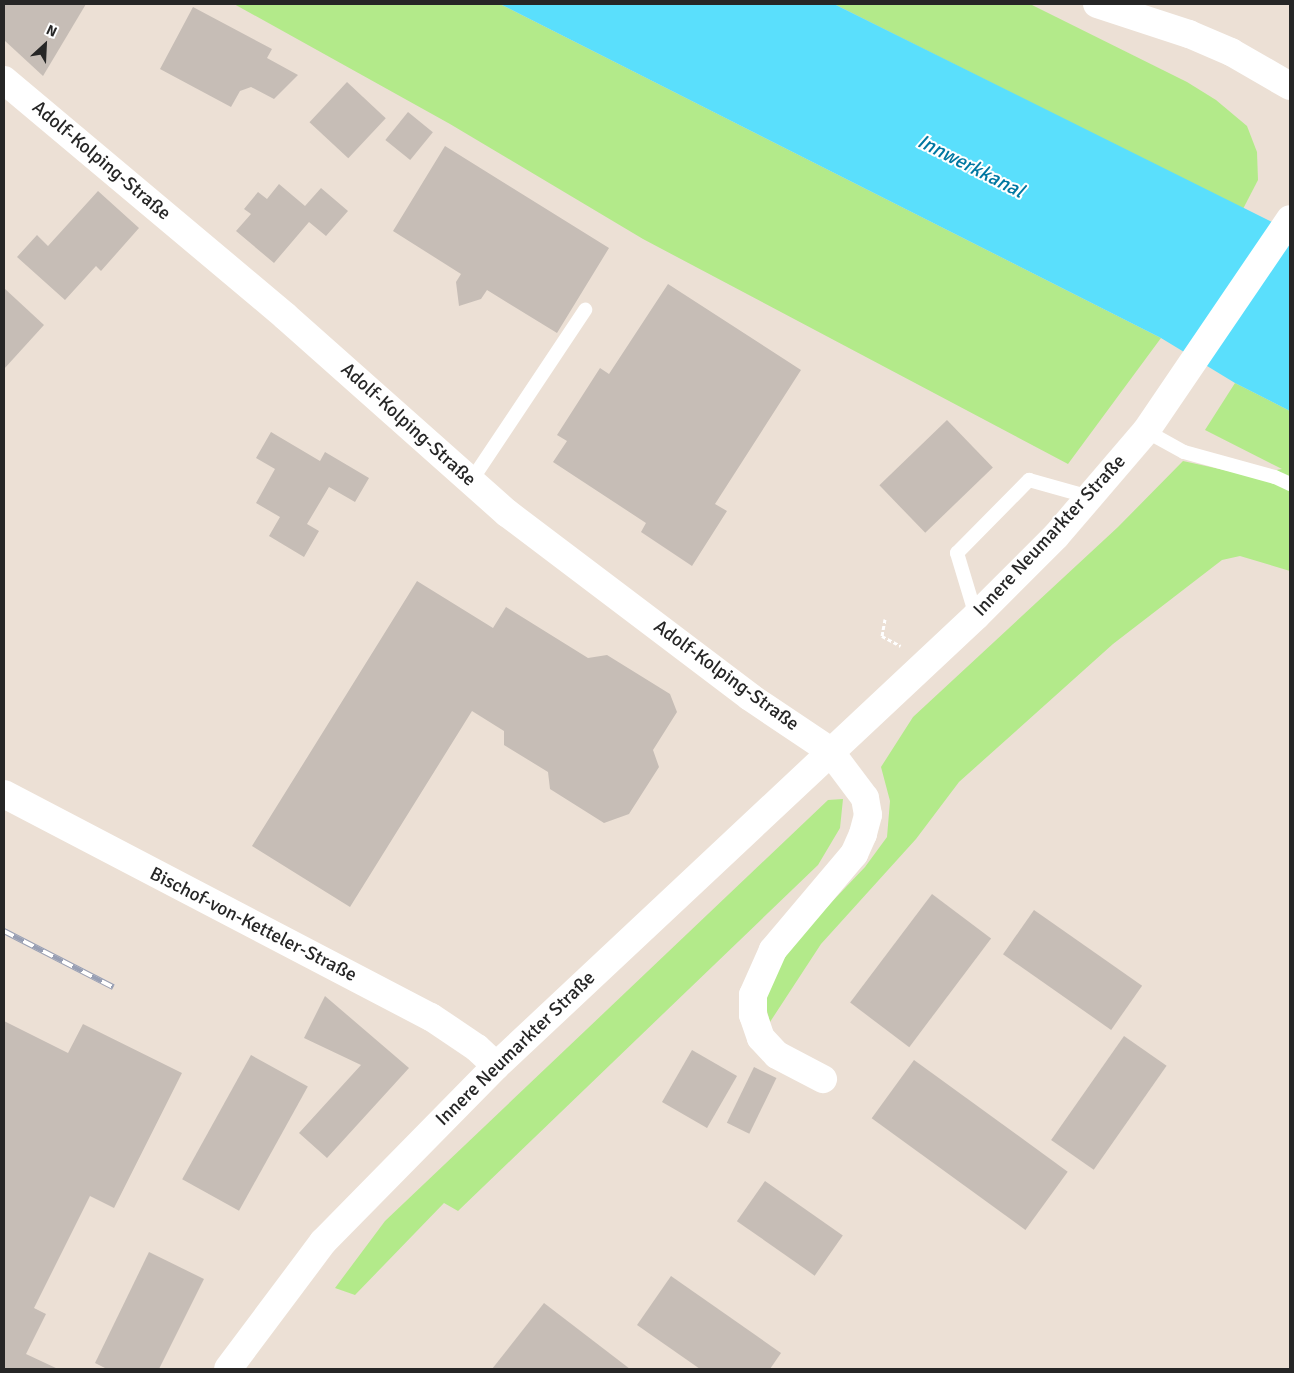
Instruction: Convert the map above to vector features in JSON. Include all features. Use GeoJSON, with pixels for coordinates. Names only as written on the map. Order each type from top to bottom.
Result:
{"type":"FeatureCollection","features":[{"type":"Feature","properties":{"kind":"street"},"geometry":{"type":"LineString","coordinates":[[1097,4],[1198,37],[1231,52],[1290,86]]}},
{"type":"Feature","properties":{"kind":"street","name":"Adolf-Kolping-Straße"},"geometry":{"type":"LineString","coordinates":[[4,80],[285,316],[507,513],[750,697],[829,750]]}},
{"type":"Feature","properties":{"kind":"street","name":"Innere Neumarkter Straße"},"geometry":{"type":"LineString","coordinates":[[228,1369],[323,1242],[496,1066],[829,750],[976,616],[1090,497],[1146,431],[1290,219]]}},
{"type":"Feature","properties":{"kind":"street"},"geometry":{"type":"LineString","coordinates":[[823,1078],[777,1055],[762,1038],[752,1015],[753,995],[773,950],[854,854],[863,834],[868,815],[865,798],[829,750]]}},
{"type":"Feature","properties":{"kind":"street","name":"Bischof-von-Ketteler-Straße"},"geometry":{"type":"LineString","coordinates":[[4,794],[431,1017],[477,1048],[496,1066]]}},
{"type":"Feature","properties":{"kind":"lane"},"geometry":{"type":"LineString","coordinates":[[471,481],[585,310]]}},
{"type":"Feature","properties":{"kind":"lane"},"geometry":{"type":"LineString","coordinates":[[1146,431],[1184,452],[1275,477],[1290,484]]}},
{"type":"Feature","properties":{"kind":"lane"},"geometry":{"type":"LineString","coordinates":[[976,616],[957,553],[1029,480],[1090,497]]}},
{"type":"Feature","properties":{"kind":"path"},"geometry":{"type":"LineString","coordinates":[[885,619],[882,636],[900,646],[907,640]]}},
{"type":"Feature","properties":{"kind":"green space"},"geometry":{"type":"Polygon","coordinates":[[[234,4],[500,4],[1161,338],[1068,464],[643,239],[450,124],[234,4]]]}},
{"type":"Feature","properties":{"kind":"green space"},"geometry":{"type":"Polygon","coordinates":[[[834,4],[1030,4],[1187,82],[1216,100],[1247,126],[1257,152],[1258,180],[1243,209],[834,4]]]}},
{"type":"Feature","properties":{"kind":"green space"},"geometry":{"type":"Polygon","coordinates":[[[1235,383],[1290,411],[1290,571],[1240,556],[1222,560],[1113,644],[959,782],[916,839],[821,944],[770,1022],[763,996],[767,970],[865,867],[887,837],[890,801],[881,767],[913,717],[1118,527],[1183,461],[1247,475],[1282,469],[1205,430],[1235,383]]]}},
{"type":"Feature","properties":{"kind":"green space"},"geometry":{"type":"Polygon","coordinates":[[[843,799],[840,828],[818,865],[458,1211],[444,1203],[355,1295],[335,1288],[385,1221],[828,800],[843,799]]]}},
{"type":"Feature","properties":{"kind":"water","name":"Innwerkkanal"},"geometry":{"type":"Polygon","coordinates":[[[500,4],[834,4],[1290,231],[1290,411],[1235,383],[1161,338],[500,4]]]}},
{"type":"Feature","properties":{"kind":"building"},"geometry":{"type":"Polygon","coordinates":[[[4,4],[86,4],[43,76],[4,40],[4,4]]]}},
{"type":"Feature","properties":{"kind":"building"},"geometry":{"type":"Polygon","coordinates":[[[193,7],[272,49],[267,58],[298,75],[274,99],[251,87],[240,91],[231,107],[160,69],[193,7]]]}},
{"type":"Feature","properties":{"kind":"building"},"geometry":{"type":"Polygon","coordinates":[[[347,82],[386,118],[348,158],[309,122],[347,82]]]}},
{"type":"Feature","properties":{"kind":"building"},"geometry":{"type":"Polygon","coordinates":[[[408,112],[433,132],[410,160],[385,140],[408,112]]]}},
{"type":"Feature","properties":{"kind":"building"},"geometry":{"type":"Polygon","coordinates":[[[445,146],[609,248],[557,333],[487,290],[481,299],[459,306],[456,282],[461,274],[393,231],[445,146]]]}},
{"type":"Feature","properties":{"kind":"building"},"geometry":{"type":"Polygon","coordinates":[[[279,184],[305,206],[321,188],[348,211],[326,236],[309,222],[274,263],[236,231],[251,214],[244,209],[258,192],[267,199],[279,184]]]}},
{"type":"Feature","properties":{"kind":"building"},"geometry":{"type":"Polygon","coordinates":[[[98,191],[139,228],[101,271],[96,266],[65,300],[17,257],[37,235],[48,246],[98,191]]]}},
{"type":"Feature","properties":{"kind":"building"},"geometry":{"type":"Polygon","coordinates":[[[668,284],[801,370],[715,504],[727,511],[692,566],[641,532],[646,523],[553,462],[567,441],[557,435],[600,368],[609,374],[668,284]]]}},
{"type":"Feature","properties":{"kind":"building"},"geometry":{"type":"Polygon","coordinates":[[[4,288],[44,325],[4,369],[4,288]]]}},
{"type":"Feature","properties":{"kind":"building"},"geometry":{"type":"Polygon","coordinates":[[[947,420],[993,467],[925,533],[879,485],[947,420]]]}},
{"type":"Feature","properties":{"kind":"building"},"geometry":{"type":"Polygon","coordinates":[[[271,432],[320,461],[325,452],[369,478],[355,502],[329,487],[307,524],[319,531],[304,557],[269,536],[280,517],[256,503],[275,469],[256,458],[271,432]]]}},
{"type":"Feature","properties":{"kind":"building"},"geometry":{"type":"Polygon","coordinates":[[[417,581],[493,628],[506,607],[588,658],[607,655],[670,694],[677,712],[653,750],[659,767],[629,814],[604,823],[550,789],[548,772],[504,745],[504,731],[472,711],[350,907],[252,846],[417,581]]]}},
{"type":"Feature","properties":{"kind":"building"},"geometry":{"type":"Polygon","coordinates":[[[932,894],[991,939],[909,1047],[850,1003],[932,894]]]}},
{"type":"Feature","properties":{"kind":"building"},"geometry":{"type":"Polygon","coordinates":[[[1034,910],[1142,986],[1111,1030],[1003,954],[1034,910]]]}},
{"type":"Feature","properties":{"kind":"building"},"geometry":{"type":"Polygon","coordinates":[[[325,996],[409,1068],[327,1158],[299,1133],[361,1065],[304,1038],[325,996]]]}},
{"type":"Feature","properties":{"kind":"building"},"geometry":{"type":"Polygon","coordinates":[[[4,1021],[68,1053],[83,1024],[182,1073],[114,1208],[90,1196],[34,1308],[46,1314],[26,1354],[58,1369],[4,1369],[4,1021]]]}},
{"type":"Feature","properties":{"kind":"building"},"geometry":{"type":"Polygon","coordinates":[[[1124,1036],[1167,1066],[1094,1170],[1051,1140],[1124,1036]]]}},
{"type":"Feature","properties":{"kind":"building"},"geometry":{"type":"Polygon","coordinates":[[[692,1050],[737,1076],[707,1128],[662,1102],[692,1050]]]}},
{"type":"Feature","properties":{"kind":"building"},"geometry":{"type":"Polygon","coordinates":[[[251,1055],[308,1087],[239,1211],[182,1179],[251,1055]]]}},
{"type":"Feature","properties":{"kind":"building"},"geometry":{"type":"Polygon","coordinates":[[[914,1060],[1068,1172],[1025,1230],[872,1118],[914,1060]]]}},
{"type":"Feature","properties":{"kind":"building"},"geometry":{"type":"Polygon","coordinates":[[[754,1067],[776,1078],[749,1134],[727,1123],[754,1067]]]}},
{"type":"Feature","properties":{"kind":"building"},"geometry":{"type":"Polygon","coordinates":[[[765,1181],[843,1235],[815,1276],[737,1221],[765,1181]]]}},
{"type":"Feature","properties":{"kind":"building"},"geometry":{"type":"Polygon","coordinates":[[[149,1252],[204,1279],[159,1369],[107,1369],[95,1363],[149,1252]]]}},
{"type":"Feature","properties":{"kind":"building"},"geometry":{"type":"Polygon","coordinates":[[[671,1276],[781,1353],[770,1369],[700,1369],[637,1325],[671,1276]]]}},
{"type":"Feature","properties":{"kind":"building"},"geometry":{"type":"Polygon","coordinates":[[[544,1303],[630,1369],[492,1369],[544,1303]]]}},
{"type":"Feature","properties":{"kind":"railway"},"geometry":{"type":"LineString","coordinates":[[4,931],[113,987]]}}]}
